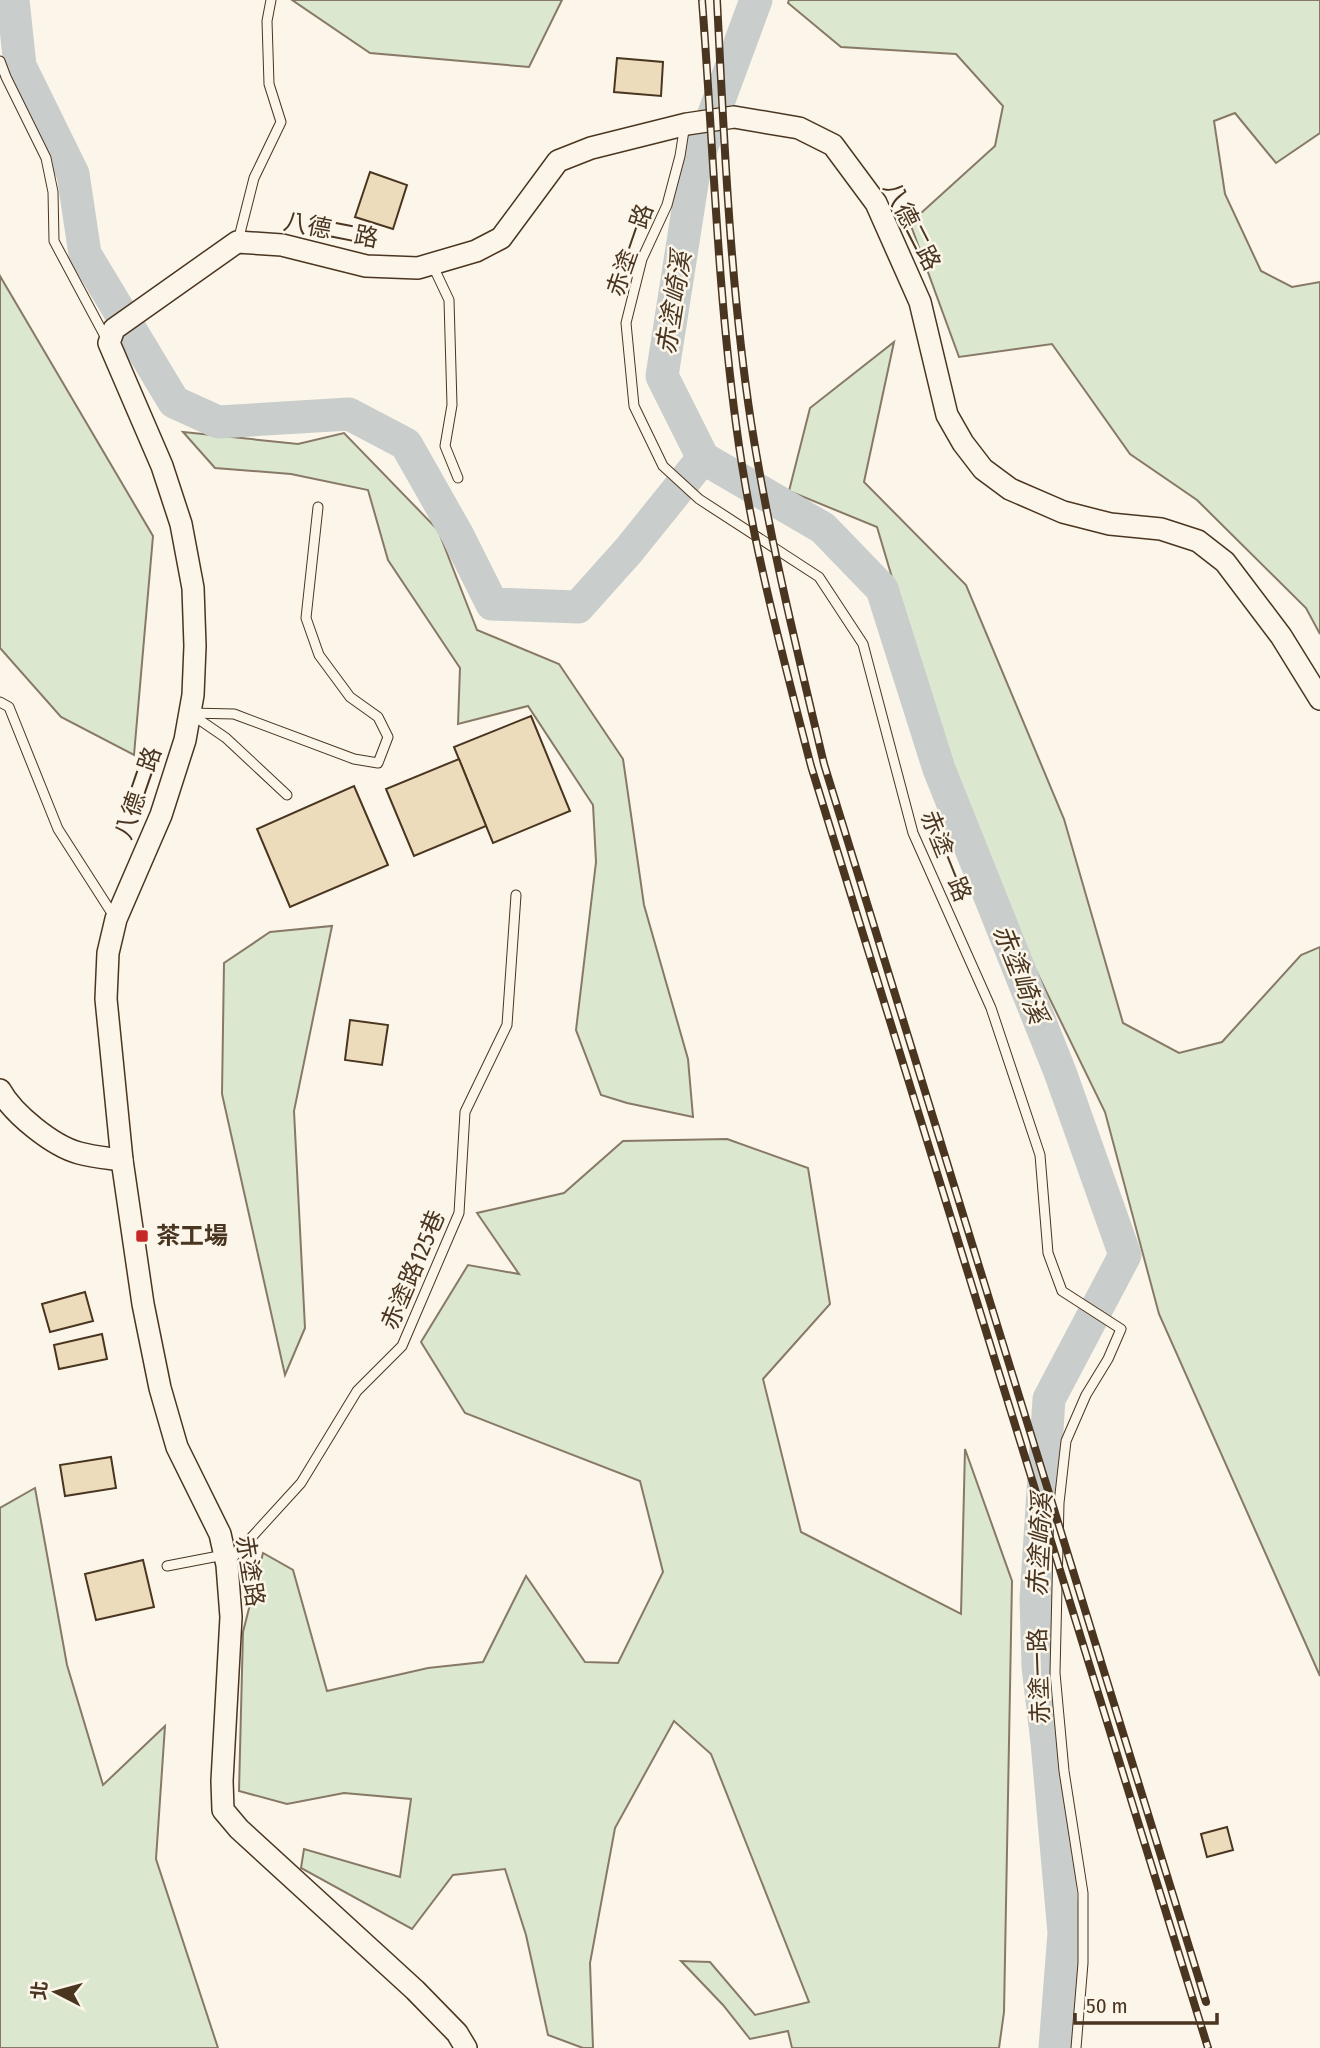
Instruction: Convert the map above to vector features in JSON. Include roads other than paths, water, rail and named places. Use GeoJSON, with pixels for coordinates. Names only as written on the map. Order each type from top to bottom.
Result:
{"type":"FeatureCollection","features":[{"type":"Feature","properties":{"kind":"street","name":"八德二路"},"geometry":{"type":"LineString","coordinates":[[237,242],[282,245],[366,266],[418,268],[476,251],[501,238],[558,161],[603,144],[686,124],[734,117],[799,128],[833,145],[876,204],[920,302],[947,415],[963,443],[983,469],[1010,489],[1063,512],[1110,524],[1161,529],[1198,541],[1225,562],[1281,636],[1320,699]]}},
{"type":"Feature","properties":{"kind":"street"},"geometry":{"type":"LineString","coordinates":[[111,336],[153,299],[237,242]]}},
{"type":"Feature","properties":{"kind":"street","name":"八德二路"},"geometry":{"type":"LineString","coordinates":[[111,336],[162,466],[181,524],[193,588],[195,646],[193,695],[185,740],[161,815],[116,919],[108,953],[106,999],[122,1160]]}},
{"type":"Feature","properties":{"kind":"street"},"geometry":{"type":"LineString","coordinates":[[0,1090],[9,1107],[44,1135],[78,1153],[122,1160]]}},
{"type":"Feature","properties":{"kind":"street","name":"赤塗路"},"geometry":{"type":"LineString","coordinates":[[122,1160],[160,1388],[177,1447],[215,1524],[226,1560],[231,1617],[222,1781],[223,1810],[239,1829],[415,1990],[457,2033],[466,2048]]}},
{"type":"Feature","properties":{"kind":"lane"},"geometry":{"type":"LineString","coordinates":[[237,242],[254,178],[281,122],[269,84],[267,21],[271,0]]}},
{"type":"Feature","properties":{"kind":"lane"},"geometry":{"type":"LineString","coordinates":[[0,61],[46,158],[53,192],[54,241],[111,336]]}},
{"type":"Feature","properties":{"kind":"lane","name":"赤塗一路"},"geometry":{"type":"LineString","coordinates":[[686,124],[667,205],[642,259],[626,323],[634,406],[663,466],[699,499],[819,578],[863,644],[912,833],[991,1008],[1040,1155],[1048,1253],[1062,1291],[1121,1329],[1108,1359],[1086,1395],[1066,1441],[1059,1503],[1055,1673],[1064,1771],[1083,1893],[1083,1963],[1076,2048]]}},
{"type":"Feature","properties":{"kind":"lane"},"geometry":{"type":"LineString","coordinates":[[432,264],[449,300],[452,405],[445,446],[458,478]]}},
{"type":"Feature","properties":{"kind":"lane"},"geometry":{"type":"LineString","coordinates":[[190,713],[234,714],[354,760],[378,762],[388,737],[379,717],[350,697],[319,654],[306,618],[318,507]]}},
{"type":"Feature","properties":{"kind":"lane"},"geometry":{"type":"LineString","coordinates":[[0,702],[9,707],[58,829],[116,919]]}},
{"type":"Feature","properties":{"kind":"lane"},"geometry":{"type":"LineString","coordinates":[[190,713],[226,738],[287,795]]}},
{"type":"Feature","properties":{"kind":"lane","name":"赤塗路125巷"},"geometry":{"type":"LineString","coordinates":[[226,1560],[302,1483],[357,1391],[402,1346],[459,1213],[465,1112],[507,1025],[516,895]]}},
{"type":"Feature","properties":{"kind":"lane"},"geometry":{"type":"LineString","coordinates":[[167,1566],[226,1560]]}},
{"type":"Feature","properties":{"kind":"waterway"},"geometry":{"type":"LineString","coordinates":[[13,0],[20,66],[73,174],[85,254],[174,402],[218,422],[349,414],[406,444],[457,534],[492,604],[578,607],[629,550],[703,458]]}},
{"type":"Feature","properties":{"kind":"waterway","name":"赤塗崎溪"},"geometry":{"type":"LineString","coordinates":[[756,0],[695,165],[662,376],[703,458],[823,528],[882,589],[939,769],[1060,1072],[1125,1255],[1049,1399],[1036,1599],[1038,1667],[1064,1933],[1055,2048]]}},
{"type":"Feature","properties":{"kind":"railway"},"geometry":{"type":"LineString","coordinates":[[702,0],[720,265],[736,424],[750,510],[778,639],[811,766],[1208,2048]]}},
{"type":"Feature","properties":{"kind":"railway"},"geometry":{"type":"LineString","coordinates":[[717,0],[733,264],[751,422],[775,551],[824,764],[1206,2002]]}},
{"type":"Feature","properties":{"kind":"place","name":"茶工場"},"geometry":{"type":"Point","coordinates":[142,1236]}}]}
